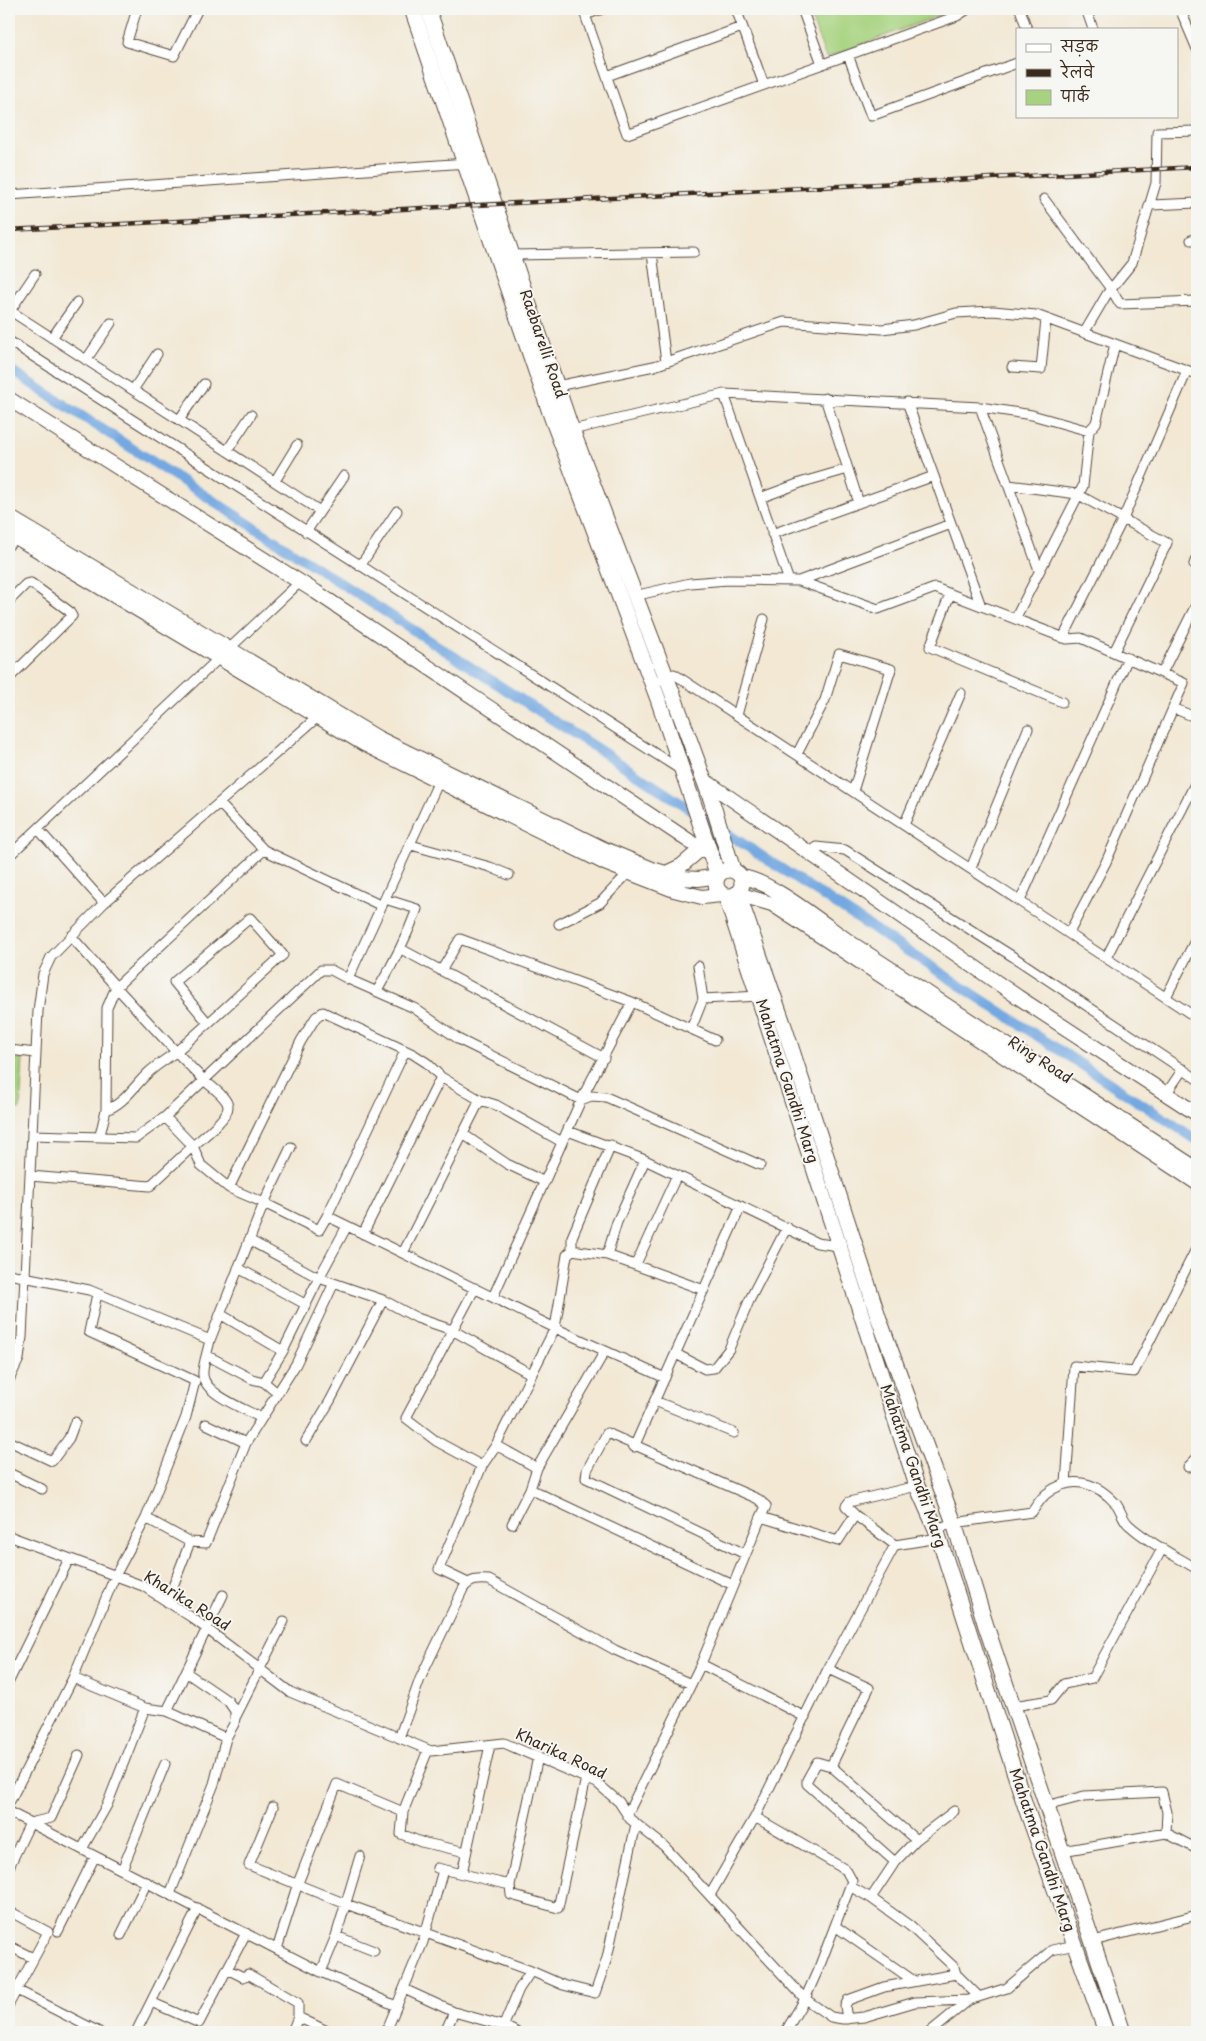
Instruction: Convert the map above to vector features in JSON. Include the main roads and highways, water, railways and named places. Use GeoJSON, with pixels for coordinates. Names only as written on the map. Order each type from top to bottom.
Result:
{"type":"FeatureCollection","features":[{"type":"Feature","properties":{"kind":"main road"},"geometry":{"type":"LineString","coordinates":[[412,9],[473,162],[552,418],[658,680],[704,780],[722,839],[743,887],[728,895]]}},
{"type":"Feature","properties":{"kind":"main road","name":"Raebarelli Road"},"geometry":{"type":"LineString","coordinates":[[428,9],[473,162],[513,255],[572,430],[634,596],[658,680]]}},
{"type":"Feature","properties":{"kind":"main road"},"geometry":{"type":"LineString","coordinates":[[658,680],[683,771],[704,833],[706,850],[718,876],[716,886],[728,895],[785,1029],[880,1319],[954,1524],[1046,1806],[1123,2032]]}},
{"type":"Feature","properties":{"kind":"main road"},"geometry":{"type":"LineString","coordinates":[[718,876],[727,870],[737,874]]}},
{"type":"Feature","properties":{"kind":"main road","name":"Mahatma Gandhi Marg"},"geometry":{"type":"LineString","coordinates":[[728,895],[916,1486],[937,1534],[1026,1808],[1106,2032]]}},
{"type":"Feature","properties":{"kind":"waterway"},"geometry":{"type":"LineString","coordinates":[[9,369],[607,755],[1197,1140]]}},
{"type":"Feature","properties":{"kind":"railway"},"geometry":{"type":"LineString","coordinates":[[9,230],[1197,167]]}}]}
